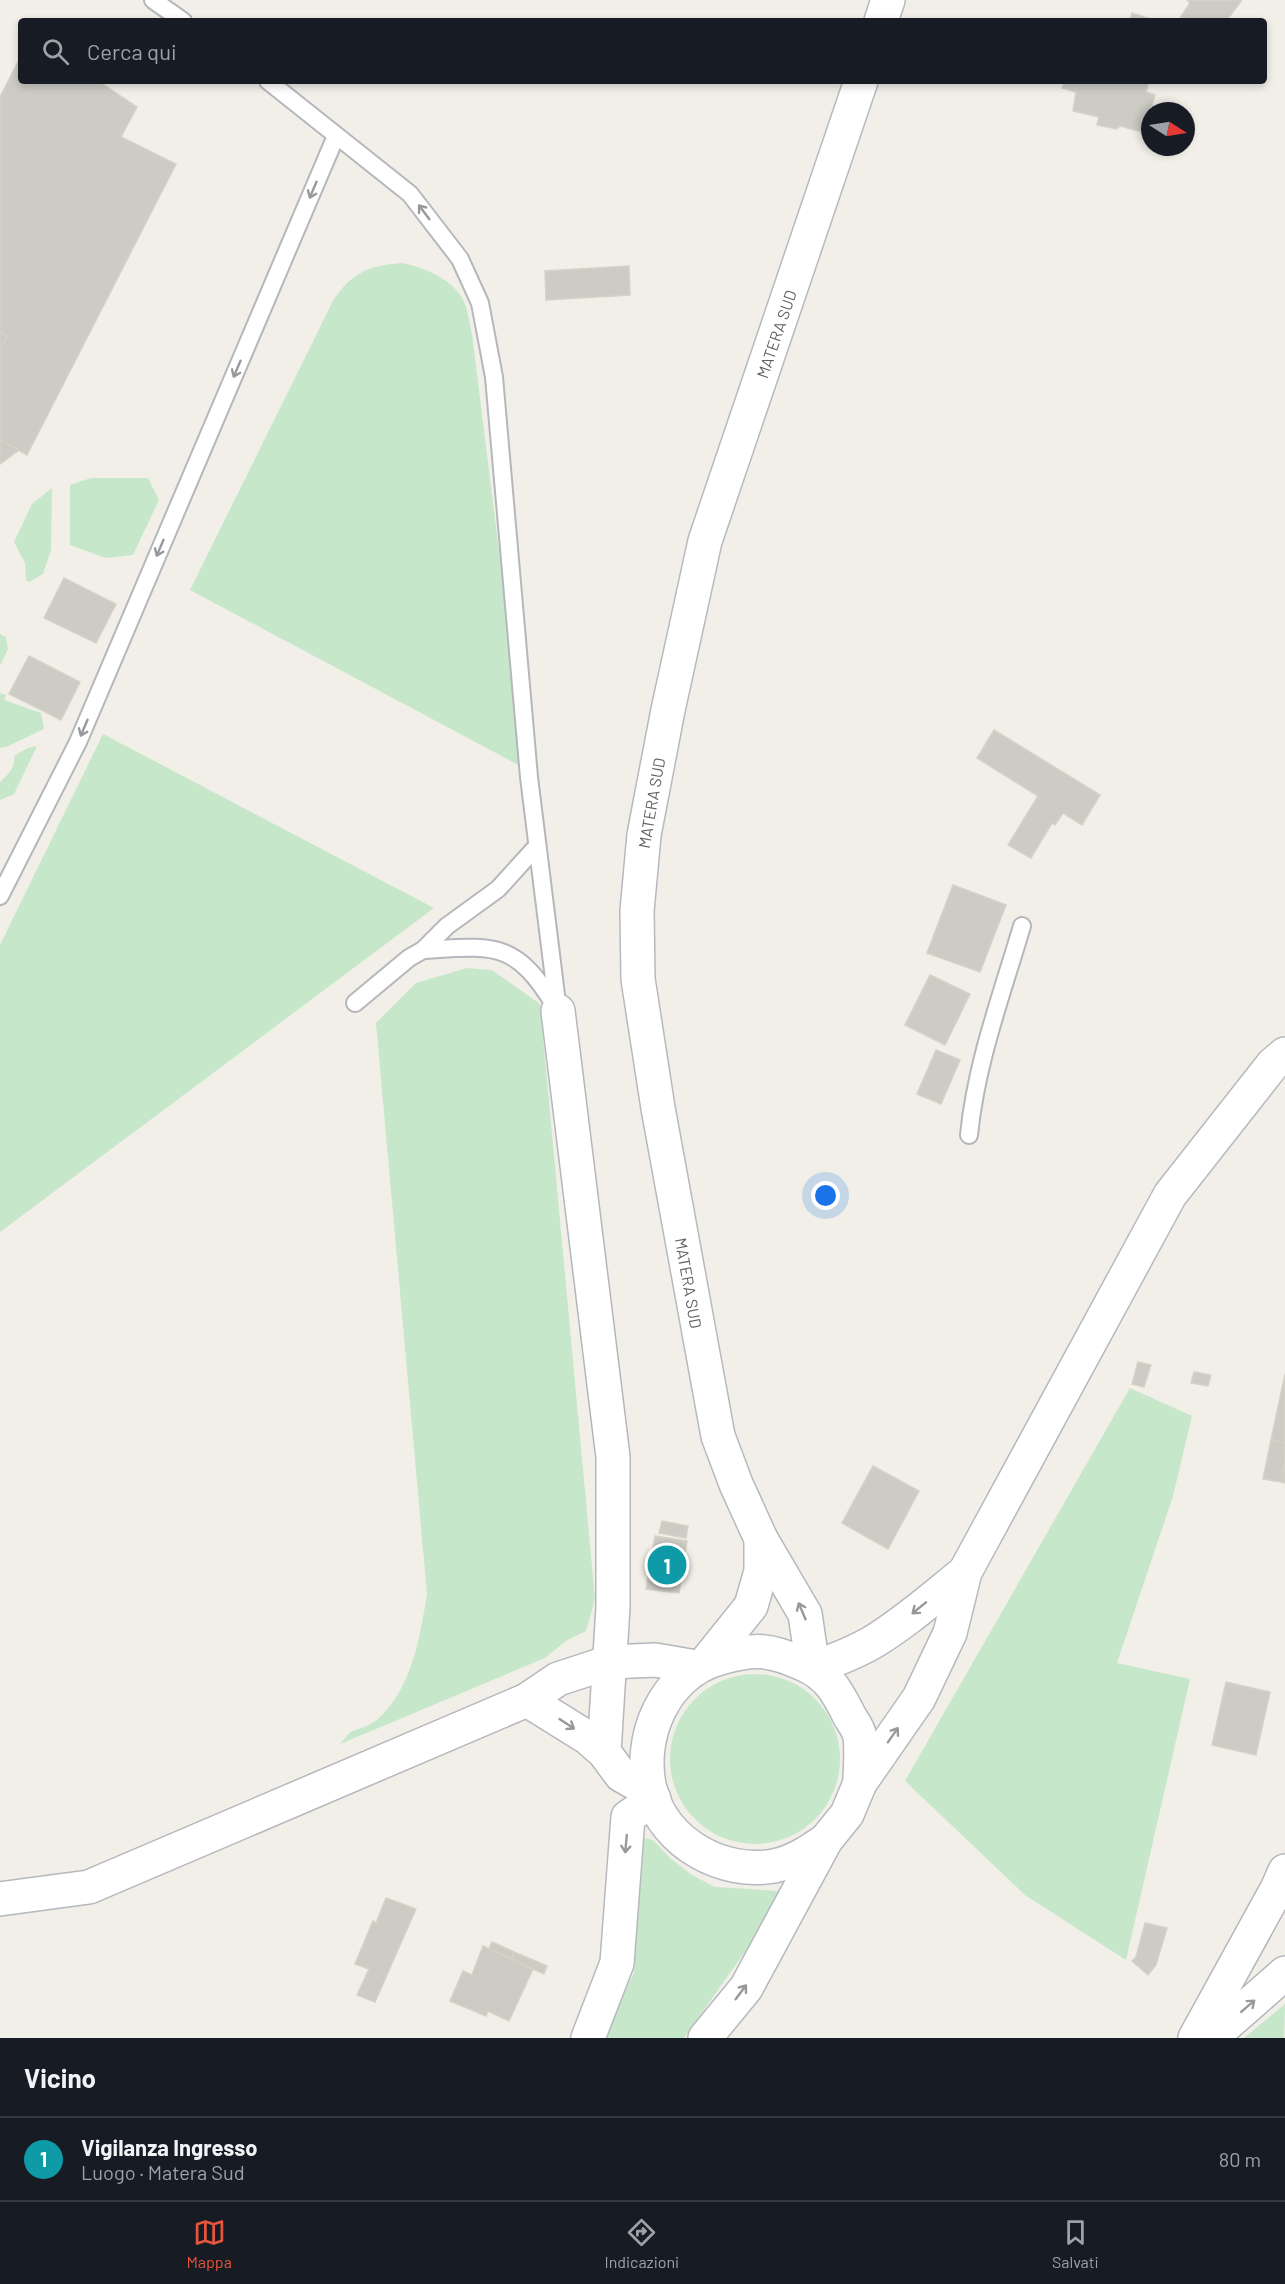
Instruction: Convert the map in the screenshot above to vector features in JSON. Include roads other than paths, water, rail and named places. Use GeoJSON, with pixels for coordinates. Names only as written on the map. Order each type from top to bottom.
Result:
{"type":"FeatureCollection","features":[{"type":"Feature","properties":{"kind":"street"},"geometry":{"type":"LineString","coordinates":[[882,18],[888,0]]}},
{"type":"Feature","properties":{"kind":"street","name":"MATERA SUD"},"geometry":{"type":"LineString","coordinates":[[813,1668],[805,1614],[762,1539],[736,1484],[718,1436],[658,1108],[638,979],[637,911],[644,835],[668,710],[705,541],[860,84]]}},
{"type":"Feature","properties":{"kind":"street"},"geometry":{"type":"LineString","coordinates":[[558,1011],[613,1458],[613,1607],[604,1752]]}},
{"type":"Feature","properties":{"kind":"street"},"geometry":{"type":"LineString","coordinates":[[705,2038],[746,1988],[826,1840],[847,1814],[860,1783],[919,1698],[950,1634],[965,1572],[1170,1195],[1273,1064],[1285,1054]]}},
{"type":"Feature","properties":{"kind":"street"},"geometry":{"type":"LineString","coordinates":[[762,1539],[761,1571],[751,1606],[701,1664],[676,1684],[660,1706],[647,1748],[652,1796],[664,1819],[680,1839],[701,1854],[718,1862],[745,1867],[774,1866],[799,1858],[826,1840]]}},
{"type":"Feature","properties":{"kind":"street"},"geometry":{"type":"LineString","coordinates":[[813,1668],[841,1658],[873,1642],[965,1572]]}},
{"type":"Feature","properties":{"kind":"street"},"geometry":{"type":"LineString","coordinates":[[0,1899],[89,1887],[527,1700],[558,1679],[610,1662],[655,1660],[701,1664],[746,1651],[781,1654],[813,1668],[836,1687],[860,1735],[860,1783]]}},
{"type":"Feature","properties":{"kind":"street"},"geometry":{"type":"LineString","coordinates":[[527,1700],[588,1738],[604,1752],[621,1775],[652,1796]]}},
{"type":"Feature","properties":{"kind":"street"},"geometry":{"type":"LineString","coordinates":[[588,2038],[617,1963],[628,1817],[652,1796]]}},
{"type":"Feature","properties":{"kind":"street"},"geometry":{"type":"LineString","coordinates":[[1195,2038],[1285,1871]]}},
{"type":"Feature","properties":{"kind":"street"},"geometry":{"type":"LineString","coordinates":[[1211,2038],[1285,1973]]}},
{"type":"Feature","properties":{"kind":"lane"},"geometry":{"type":"LineString","coordinates":[[153,0],[179,18]]}},
{"type":"Feature","properties":{"kind":"lane"},"geometry":{"type":"LineString","coordinates":[[272,84],[411,194],[459,259],[480,303],[494,377],[529,777],[558,1011]]}},
{"type":"Feature","properties":{"kind":"lane"},"geometry":{"type":"LineString","coordinates":[[0,896],[78,742],[336,136]]}},
{"type":"Feature","properties":{"kind":"lane"},"geometry":{"type":"LineString","coordinates":[[355,1003],[409,958],[423,950],[447,926],[498,889],[537,846]]}},
{"type":"Feature","properties":{"kind":"lane"},"geometry":{"type":"LineString","coordinates":[[969,1135],[972,1098],[1022,926]]}},
{"type":"Feature","properties":{"kind":"lane"},"geometry":{"type":"LineString","coordinates":[[423,950],[472,947],[500,949],[522,962],[541,983],[558,1011]]}},
{"type":"Feature","properties":{"kind":"place","name":"Vigilanza Ingresso"},"geometry":{"type":"Point","coordinates":[667,1565]}}]}
